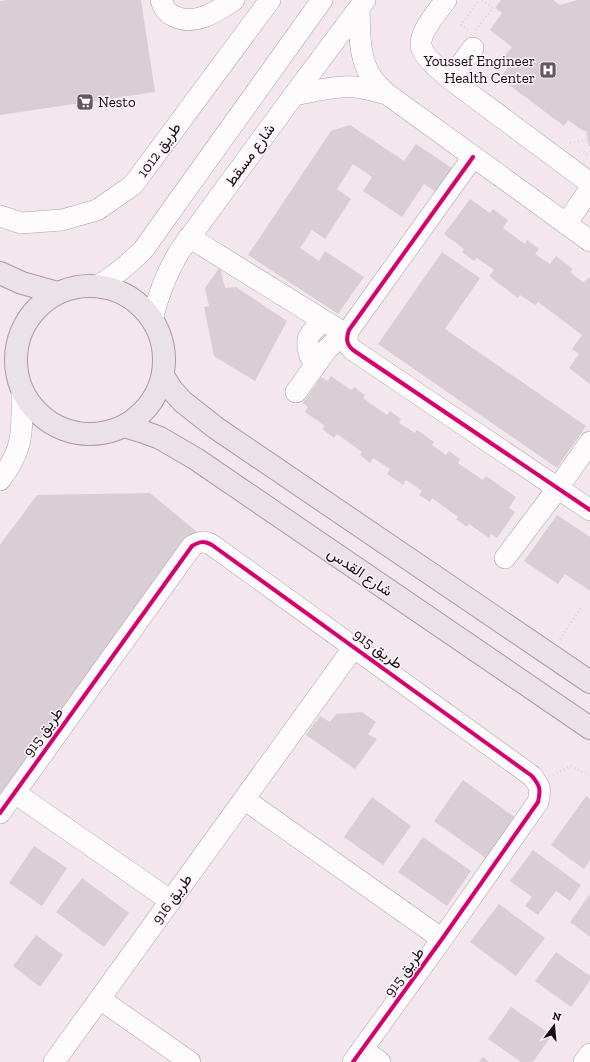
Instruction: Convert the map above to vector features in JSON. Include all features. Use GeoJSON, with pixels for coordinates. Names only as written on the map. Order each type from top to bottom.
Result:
{"type":"FeatureCollection","features":[{"type":"Feature","properties":{"kind":"main road"},"geometry":{"type":"LineString","coordinates":[[0,273],[22,283],[58,293]]}},
{"type":"Feature","properties":{"kind":"main road"},"geometry":{"type":"LineString","coordinates":[[97,286],[114,290],[129,297],[142,307],[152,320],[159,333],[163,347],[163,376],[155,396],[142,414],[124,426],[105,433],[85,435],[65,431],[47,422],[32,408],[22,391],[16,375],[15,359],[17,343],[22,327],[32,313],[44,302],[58,293],[70,288],[97,286]]}},
{"type":"Feature","properties":{"kind":"main road"},"geometry":{"type":"LineString","coordinates":[[0,335],[15,359]]}},
{"type":"Feature","properties":{"kind":"main road"},"geometry":{"type":"LineString","coordinates":[[163,376],[172,390],[183,402],[216,428],[590,682]]}},
{"type":"Feature","properties":{"kind":"main road","name":"شارع القدس"},"geometry":{"type":"LineString","coordinates":[[124,426],[160,438],[196,459],[590,728]]}},
{"type":"Feature","properties":{"kind":"street"},"geometry":{"type":"LineString","coordinates":[[161,0],[170,14],[179,19],[188,20],[197,20],[211,14],[234,0]]}},
{"type":"Feature","properties":{"kind":"street","name":"طريق 1012"},"geometry":{"type":"LineString","coordinates":[[0,216],[21,223],[62,220],[97,210],[133,184],[270,0]]}},
{"type":"Feature","properties":{"kind":"street","name":"شارع مسقط"},"geometry":{"type":"LineString","coordinates":[[97,286],[122,270],[143,250],[322,0]]}},
{"type":"Feature","properties":{"kind":"street"},"geometry":{"type":"LineString","coordinates":[[446,0],[423,32],[421,40],[422,50],[436,68],[476,100],[590,183]]}},
{"type":"Feature","properties":{"kind":"street"},"geometry":{"type":"LineString","coordinates":[[362,4],[360,44],[362,56],[372,77],[386,94],[566,224],[588,236]]}},
{"type":"Feature","properties":{"kind":"street","name":"شارع مسقط"},"geometry":{"type":"LineString","coordinates":[[152,320],[156,302],[168,273],[179,252],[362,4]]}},
{"type":"Feature","properties":{"kind":"street"},"geometry":{"type":"LineString","coordinates":[[450,79],[473,48]]}},
{"type":"Feature","properties":{"kind":"street"},"geometry":{"type":"LineString","coordinates":[[294,95],[349,87],[362,88],[386,94]]}},
{"type":"Feature","properties":{"kind":"street"},"geometry":{"type":"LineString","coordinates":[[342,338],[325,342],[310,356],[292,389],[323,354],[342,338],[349,330],[473,157]]}},
{"type":"Feature","properties":{"kind":"street"},"geometry":{"type":"LineString","coordinates":[[566,224],[590,189]]}},
{"type":"Feature","properties":{"kind":"street"},"geometry":{"type":"LineString","coordinates":[[189,237],[323,320],[353,350],[590,510]]}},
{"type":"Feature","properties":{"kind":"street"},"geometry":{"type":"LineString","coordinates":[[310,356],[307,344],[308,338],[323,320]]}},
{"type":"Feature","properties":{"kind":"street"},"geometry":{"type":"LineString","coordinates":[[0,480],[13,461],[19,445],[22,427],[22,391]]}},
{"type":"Feature","properties":{"kind":"street"},"geometry":{"type":"LineString","coordinates":[[505,558],[558,488],[590,442]]}},
{"type":"Feature","properties":{"kind":"street","name":"طريق 915"},"geometry":{"type":"LineString","coordinates":[[0,813],[192,546],[202,541],[212,545],[354,646],[532,776],[538,783],[540,792],[538,802],[358,1056]]}},
{"type":"Feature","properties":{"kind":"street","name":"طريق 916"},"geometry":{"type":"LineString","coordinates":[[54,1062],[354,646]]}},
{"type":"Feature","properties":{"kind":"street"},"geometry":{"type":"LineString","coordinates":[[15,792],[171,901]]}},
{"type":"Feature","properties":{"kind":"street"},"geometry":{"type":"LineString","coordinates":[[244,799],[442,939]]}},
{"type":"Feature","properties":{"kind":"street"},"geometry":{"type":"LineString","coordinates":[[100,998],[190,1062]]}},
{"type":"Feature","properties":{"kind":"street"},"geometry":{"type":"LineString","coordinates":[[584,1062],[590,1054]]}},
{"type":"Feature","properties":{"kind":"street"},"geometry":{"type":"LineString","coordinates":[[358,1056],[380,1062]]}},
{"type":"Feature","properties":{"kind":"path"},"geometry":{"type":"LineString","coordinates":[[480,0],[493,8],[473,33],[461,25],[480,0]]}},
{"type":"Feature","properties":{"kind":"path"},"geometry":{"type":"LineString","coordinates":[[570,143],[590,139]]}},
{"type":"Feature","properties":{"kind":"path"},"geometry":{"type":"LineString","coordinates":[[569,625],[581,608]]}},
{"type":"Feature","properties":{"kind":"path"},"geometry":{"type":"LineString","coordinates":[[538,783],[571,766],[590,776]]}},
{"type":"Feature","properties":{"kind":"building"},"geometry":{"type":"Polygon","coordinates":[[[141,0],[155,92],[0,115],[0,1],[141,0]]]}},
{"type":"Feature","properties":{"kind":"building","name":"Youssef Engineer Health Center"},"geometry":{"type":"Polygon","coordinates":[[[501,0],[553,0],[560,5],[577,0],[590,0],[590,146],[586,131],[582,130],[568,120],[564,126],[500,78],[511,63],[503,58],[512,47],[490,30],[502,13],[495,8],[501,0]]]}},
{"type":"Feature","properties":{"kind":"building"},"geometry":{"type":"Polygon","coordinates":[[[350,125],[404,161],[416,144],[455,170],[439,194],[424,184],[402,217],[363,191],[372,177],[353,164],[337,189],[351,199],[325,239],[312,230],[300,248],[319,261],[325,251],[364,277],[338,314],[248,255],[331,131],[350,125]]]}},
{"type":"Feature","properties":{"kind":"building"},"geometry":{"type":"Polygon","coordinates":[[[470,199],[490,213],[493,209],[508,220],[503,228],[525,244],[527,240],[539,249],[535,254],[550,264],[556,256],[573,269],[570,272],[584,283],[589,277],[590,278],[590,384],[569,368],[579,354],[572,349],[582,335],[538,302],[535,305],[520,295],[518,298],[489,276],[494,270],[477,258],[474,261],[462,252],[464,249],[444,234],[470,199]]]}},
{"type":"Feature","properties":{"kind":"building"},"geometry":{"type":"Polygon","coordinates":[[[442,252],[480,278],[445,329],[586,426],[557,468],[378,344],[442,252]]]}},
{"type":"Feature","properties":{"kind":"building"},"geometry":{"type":"Polygon","coordinates":[[[220,267],[225,288],[236,287],[287,321],[255,381],[214,356],[204,307],[209,306],[205,288],[220,267]]]}},
{"type":"Feature","properties":{"kind":"building"},"geometry":{"type":"Polygon","coordinates":[[[331,376],[351,390],[354,387],[365,395],[363,398],[387,415],[390,411],[401,419],[399,423],[415,433],[417,430],[434,442],[432,445],[446,455],[449,451],[460,459],[458,463],[483,480],[486,476],[516,497],[509,508],[515,512],[497,538],[491,534],[489,538],[469,524],[467,527],[456,519],[458,517],[432,498],[430,502],[419,495],[422,491],[406,480],[403,485],[387,474],[390,469],[373,458],[370,463],[360,455],[362,452],[337,434],[334,438],[322,429],[325,426],[305,412],[308,407],[303,403],[321,377],[328,381],[331,376]]]}},
{"type":"Feature","properties":{"kind":"building"},"geometry":{"type":"Polygon","coordinates":[[[150,493],[196,531],[0,800],[0,545],[37,495],[150,493]]]}},
{"type":"Feature","properties":{"kind":"building"},"geometry":{"type":"Polygon","coordinates":[[[557,515],[590,537],[590,591],[565,574],[558,584],[524,561],[557,515]]]}},
{"type":"Feature","properties":{"kind":"building"},"geometry":{"type":"Polygon","coordinates":[[[362,712],[376,722],[368,734],[377,739],[355,769],[306,735],[320,716],[330,722],[336,714],[362,712]]]}},
{"type":"Feature","properties":{"kind":"building"},"geometry":{"type":"Polygon","coordinates":[[[463,780],[516,818],[487,859],[434,821],[463,780]]]}},
{"type":"Feature","properties":{"kind":"building"},"geometry":{"type":"Polygon","coordinates":[[[586,796],[590,799],[590,861],[584,869],[551,845],[586,796]]]}},
{"type":"Feature","properties":{"kind":"building"},"geometry":{"type":"Polygon","coordinates":[[[372,797],[411,826],[383,865],[344,837],[372,797]]]}},
{"type":"Feature","properties":{"kind":"building"},"geometry":{"type":"Polygon","coordinates":[[[423,837],[471,871],[447,906],[398,872],[423,837]]]}},
{"type":"Feature","properties":{"kind":"building"},"geometry":{"type":"Polygon","coordinates":[[[34,846],[67,868],[42,906],[9,883],[34,846]]]}},
{"type":"Feature","properties":{"kind":"building"},"geometry":{"type":"Polygon","coordinates":[[[533,850],[581,885],[570,901],[556,891],[538,915],[525,906],[532,897],[510,881],[533,850]]]}},
{"type":"Feature","properties":{"kind":"building"},"geometry":{"type":"Polygon","coordinates":[[[82,878],[129,913],[104,947],[56,912],[82,878]]]}},
{"type":"Feature","properties":{"kind":"building"},"geometry":{"type":"Polygon","coordinates":[[[590,894],[590,937],[570,922],[590,894]]]}},
{"type":"Feature","properties":{"kind":"building"},"geometry":{"type":"Polygon","coordinates":[[[499,904],[545,938],[516,976],[470,942],[499,904]]]}},
{"type":"Feature","properties":{"kind":"building"},"geometry":{"type":"Polygon","coordinates":[[[36,935],[63,955],[40,987],[13,966],[36,935]]]}},
{"type":"Feature","properties":{"kind":"building"},"geometry":{"type":"Polygon","coordinates":[[[556,952],[590,976],[590,981],[571,1007],[535,981],[556,952]]]}},
{"type":"Feature","properties":{"kind":"building"},"geometry":{"type":"Polygon","coordinates":[[[511,1007],[552,1035],[533,1062],[521,1062],[488,1039],[511,1007]]]}},
{"type":"Feature","properties":{"kind":"building"},"geometry":{"type":"Polygon","coordinates":[[[483,1057],[489,1062],[479,1062],[483,1057]]]}},
{"type":"Feature","properties":{"kind":"cycle path"},"geometry":{"type":"LineString","coordinates":[[473,157],[349,330],[347,336],[348,343],[353,350],[590,510]]}},
{"type":"Feature","properties":{"kind":"cycle path"},"geometry":{"type":"LineString","coordinates":[[0,813],[192,546],[202,542],[212,545],[532,776],[537,782],[539,788],[538,802],[442,939],[353,1062]]}},
{"type":"Feature","properties":{"kind":"place","name":"Youssef Engineer Health Center"},"geometry":{"type":"Point","coordinates":[548,70]}},
{"type":"Feature","properties":{"kind":"place","name":"Nesto"},"geometry":{"type":"Point","coordinates":[85,102]}}]}
